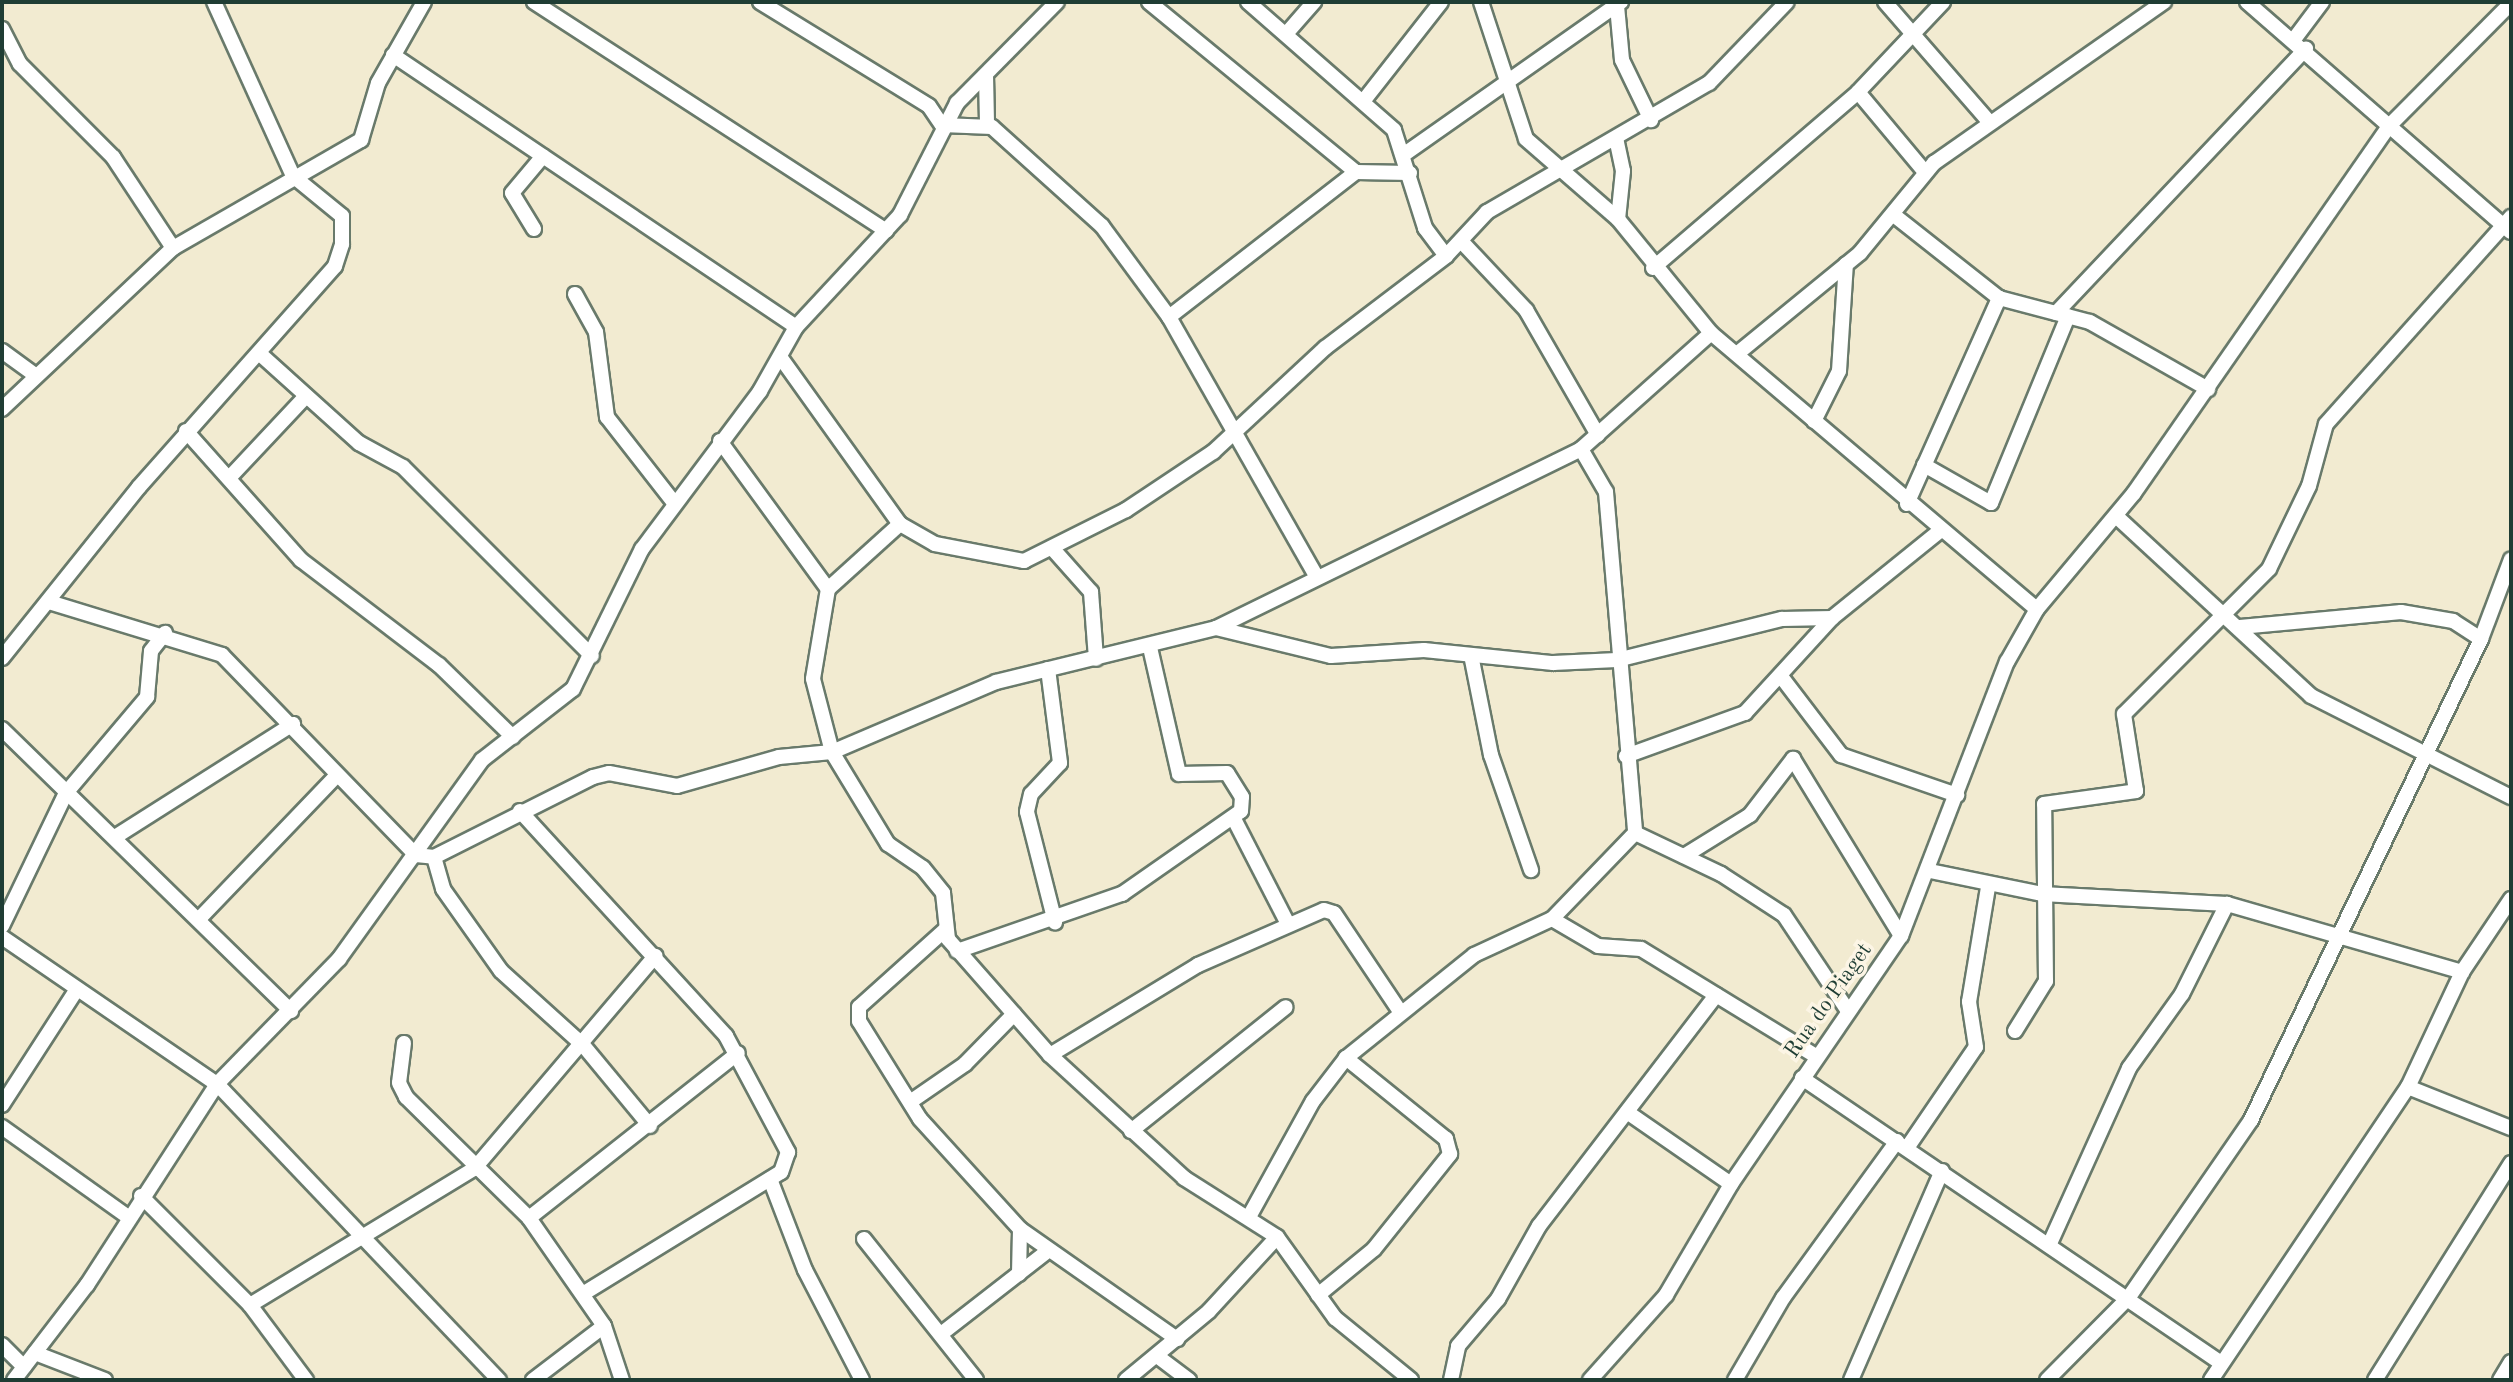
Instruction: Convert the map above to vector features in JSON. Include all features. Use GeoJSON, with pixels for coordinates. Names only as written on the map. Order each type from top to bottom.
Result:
{"type":"FeatureCollection","features":[{"type":"Feature","properties":{"kind":"street"},"geometry":{"type":"LineString","coordinates":[[2,658],[186,431],[335,266],[346,228],[338,210],[293,176],[214,2]]}},
{"type":"Feature","properties":{"kind":"street"},"geometry":{"type":"LineString","coordinates":[[2,409],[35,375],[99,325],[173,248],[293,176],[361,140],[393,55],[424,2]]}},
{"type":"Feature","properties":{"kind":"street"},"geometry":{"type":"LineString","coordinates":[[534,2],[886,231]]}},
{"type":"Feature","properties":{"kind":"street"},"geometry":{"type":"LineString","coordinates":[[760,2],[929,106],[942,125]]}},
{"type":"Feature","properties":{"kind":"street"},"geometry":{"type":"LineString","coordinates":[[14,1380],[217,1084],[291,1011],[416,855],[482,760],[556,708],[592,656],[618,589],[675,504],[781,358],[796,327],[886,231],[926,173],[942,125],[957,103],[1057,2]]}},
{"type":"Feature","properties":{"kind":"street"},"geometry":{"type":"LineString","coordinates":[[1149,2],[1356,172],[1410,173]]}},
{"type":"Feature","properties":{"kind":"street"},"geometry":{"type":"LineString","coordinates":[[1248,2],[1365,99],[1406,153],[1425,228],[1446,256]]}},
{"type":"Feature","properties":{"kind":"street"},"geometry":{"type":"LineString","coordinates":[[1286,34],[1314,2]]}},
{"type":"Feature","properties":{"kind":"street"},"geometry":{"type":"LineString","coordinates":[[1365,99],[1441,2]]}},
{"type":"Feature","properties":{"kind":"street"},"geometry":{"type":"LineString","coordinates":[[1481,2],[1500,44],[1507,88],[1519,127],[1555,168],[1618,219],[1653,268],[1711,333],[1738,353],[1907,504],[2037,609]]}},
{"type":"Feature","properties":{"kind":"street"},"geometry":{"type":"LineString","coordinates":[[781,358],[900,524],[935,544],[1009,560],[1052,548],[1139,502],[1213,452],[1232,429],[1446,256],[1487,212],[1555,168],[1651,120],[1724,72],[1787,2]]}},
{"type":"Feature","properties":{"kind":"street"},"geometry":{"type":"LineString","coordinates":[[1885,2],[1907,33],[1990,123]]}},
{"type":"Feature","properties":{"kind":"street"},"geometry":{"type":"LineString","coordinates":[[1653,268],[1858,92],[1907,33],[1943,2]]}},
{"type":"Feature","properties":{"kind":"street"},"geometry":{"type":"LineString","coordinates":[[1738,353],[1846,264],[1895,216],[1925,172],[2164,2]]}},
{"type":"Feature","properties":{"kind":"street"},"geometry":{"type":"LineString","coordinates":[[2015,1031],[2046,981],[2042,894],[2044,804],[2136,791],[2124,714],[2228,615],[2280,552],[2326,424],[2508,225],[2301,44],[2247,2]]}},
{"type":"Feature","properties":{"kind":"street"},"geometry":{"type":"LineString","coordinates":[[1924,465],[1991,503],[2062,314],[2301,44],[2322,2]]}},
{"type":"Feature","properties":{"kind":"street","name":"Rua do Piaget"},"geometry":{"type":"LineString","coordinates":[[1590,1380],[1666,1295],[1731,1184],[1901,936],[1930,871],[2007,662],[2037,609],[2116,516],[2208,389],[2390,125],[2511,3]]}},
{"type":"Feature","properties":{"kind":"street"},"geometry":{"type":"LineString","coordinates":[[1406,153],[1507,88],[1619,4]]}},
{"type":"Feature","properties":{"kind":"street"},"geometry":{"type":"LineString","coordinates":[[1619,4],[1622,60],[1651,120]]}},
{"type":"Feature","properties":{"kind":"street"},"geometry":{"type":"LineString","coordinates":[[2,29],[20,64],[113,157],[173,248]]}},
{"type":"Feature","properties":{"kind":"street"},"geometry":{"type":"LineString","coordinates":[[393,55],[796,327]]}},
{"type":"Feature","properties":{"kind":"street"},"geometry":{"type":"LineString","coordinates":[[986,75],[987,123]]}},
{"type":"Feature","properties":{"kind":"street"},"geometry":{"type":"LineString","coordinates":[[1858,92],[1925,172]]}},
{"type":"Feature","properties":{"kind":"street"},"geometry":{"type":"LineString","coordinates":[[929,106],[957,103]]}},
{"type":"Feature","properties":{"kind":"street"},"geometry":{"type":"LineString","coordinates":[[942,125],[987,123],[1102,226],[1169,317],[1317,577]]}},
{"type":"Feature","properties":{"kind":"street"},"geometry":{"type":"LineString","coordinates":[[1616,138],[1623,171],[1618,219]]}},
{"type":"Feature","properties":{"kind":"street"},"geometry":{"type":"LineString","coordinates":[[534,229],[512,193],[543,156]]}},
{"type":"Feature","properties":{"kind":"street"},"geometry":{"type":"LineString","coordinates":[[1169,317],[1356,172]]}},
{"type":"Feature","properties":{"kind":"street"},"geometry":{"type":"LineString","coordinates":[[1895,216],[1999,298],[2062,314],[2123,337],[2208,389]]}},
{"type":"Feature","properties":{"kind":"street"},"geometry":{"type":"LineString","coordinates":[[1461,241],[1520,303],[1598,435]]}},
{"type":"Feature","properties":{"kind":"street"},"geometry":{"type":"LineString","coordinates":[[1814,421],[1839,371],[1846,264]]}},
{"type":"Feature","properties":{"kind":"street"},"geometry":{"type":"LineString","coordinates":[[575,294],[596,332],[607,417],[675,504]]}},
{"type":"Feature","properties":{"kind":"street"},"geometry":{"type":"LineString","coordinates":[[1907,504],[1999,298]]}},
{"type":"Feature","properties":{"kind":"street"},"geometry":{"type":"LineString","coordinates":[[49,602],[165,633],[222,655],[293,724],[337,775],[416,855],[434,857],[520,811],[609,773],[677,786],[779,757],[832,752],[996,682],[1150,647],[1216,628],[1317,577],[1420,533],[1581,449],[1711,333]]}},
{"type":"Feature","properties":{"kind":"street"},"geometry":{"type":"LineString","coordinates":[[2,351],[35,375]]}},
{"type":"Feature","properties":{"kind":"street"},"geometry":{"type":"LineString","coordinates":[[259,353],[359,443],[403,467],[592,656]]}},
{"type":"Feature","properties":{"kind":"street"},"geometry":{"type":"LineString","coordinates":[[230,477],[306,396]]}},
{"type":"Feature","properties":{"kind":"street"},"geometry":{"type":"LineString","coordinates":[[186,431],[301,560],[439,665],[513,737]]}},
{"type":"Feature","properties":{"kind":"street"},"geometry":{"type":"LineString","coordinates":[[720,441],[828,589]]}},
{"type":"Feature","properties":{"kind":"street"},"geometry":{"type":"LineString","coordinates":[[1581,449],[1606,492],[1617,660],[1635,833]]}},
{"type":"Feature","properties":{"kind":"street"},"geometry":{"type":"LineString","coordinates":[[2116,516],[2330,709],[2511,797]]}},
{"type":"Feature","properties":{"kind":"street"},"geometry":{"type":"LineString","coordinates":[[900,524],[828,589],[813,679],[832,752],[888,844],[923,868],[943,893],[946,929],[957,951],[1050,1055],[1184,1178],[1250,1215],[1277,1237],[1318,1295],[1411,1380]]}},
{"type":"Feature","properties":{"kind":"street"},"geometry":{"type":"LineString","coordinates":[[1626,756],[1721,727],[1783,679],[1832,618],[1940,531]]}},
{"type":"Feature","properties":{"kind":"street"},"geometry":{"type":"LineString","coordinates":[[1052,548],[1091,592],[1096,659]]}},
{"type":"Feature","properties":{"kind":"street"},"geometry":{"type":"LineString","coordinates":[[2047,1380],[2129,1297],[2251,1120],[2428,754],[2481,639],[2511,559]]}},
{"type":"Feature","properties":{"kind":"street"},"geometry":{"type":"LineString","coordinates":[[2240,627],[2401,612],[2453,621],[2481,639]]}},
{"type":"Feature","properties":{"kind":"street"},"geometry":{"type":"LineString","coordinates":[[1216,628],[1331,656],[1471,655],[1617,660],[1782,619],[1832,618]]}},
{"type":"Feature","properties":{"kind":"street"},"geometry":{"type":"LineString","coordinates":[[2,926],[66,793],[147,697],[151,651],[165,633]]}},
{"type":"Feature","properties":{"kind":"street"},"geometry":{"type":"LineString","coordinates":[[957,951],[1055,922],[1139,884],[1234,819],[1242,797],[1227,773],[1177,771],[1150,647]]}},
{"type":"Feature","properties":{"kind":"street"},"geometry":{"type":"LineString","coordinates":[[1471,655],[1491,755],[1531,870]]}},
{"type":"Feature","properties":{"kind":"street"},"geometry":{"type":"LineString","coordinates":[[1048,669],[1060,763],[1031,794],[1027,812],[1055,922]]}},
{"type":"Feature","properties":{"kind":"street"},"geometry":{"type":"LineString","coordinates":[[1783,679],[1841,755],[1957,795]]}},
{"type":"Feature","properties":{"kind":"street"},"geometry":{"type":"LineString","coordinates":[[115,837],[293,724]]}},
{"type":"Feature","properties":{"kind":"street"},"geometry":{"type":"LineString","coordinates":[[2,729],[200,918],[291,1011]]}},
{"type":"Feature","properties":{"kind":"street"},"geometry":{"type":"LineString","coordinates":[[1684,856],[1750,815],[1793,759],[1901,936]]}},
{"type":"Feature","properties":{"kind":"street"},"geometry":{"type":"LineString","coordinates":[[200,918],[337,775]]}},
{"type":"Feature","properties":{"kind":"street"},"geometry":{"type":"LineString","coordinates":[[520,811],[655,956],[738,1053],[788,1152],[770,1179],[584,1293]]}},
{"type":"Feature","properties":{"kind":"street"},"geometry":{"type":"LineString","coordinates":[[1234,819],[1287,922]]}},
{"type":"Feature","properties":{"kind":"street"},"geometry":{"type":"LineString","coordinates":[[1635,833],[1684,856],[1784,915],[1848,1011]]}},
{"type":"Feature","properties":{"kind":"street"},"geometry":{"type":"LineString","coordinates":[[1250,1215],[1313,1101],[1346,1058],[1474,955],[1552,919],[1635,833]]}},
{"type":"Feature","properties":{"kind":"street"},"geometry":{"type":"LineString","coordinates":[[434,857],[443,889],[501,971],[583,1045],[650,1126]]}},
{"type":"Feature","properties":{"kind":"street"},"geometry":{"type":"LineString","coordinates":[[1930,871],[1988,887],[2042,894],[2227,904],[2462,972]]}},
{"type":"Feature","properties":{"kind":"street"},"geometry":{"type":"LineString","coordinates":[[1735,1380],[1783,1298],[1976,1047],[1969,1002],[1988,887]]}},
{"type":"Feature","properties":{"kind":"street"},"geometry":{"type":"LineString","coordinates":[[2211,1380],[2408,1087],[2462,972],[2511,899]]}},
{"type":"Feature","properties":{"kind":"street"},"geometry":{"type":"LineString","coordinates":[[2051,1241],[2129,1068],[2182,994],[2227,904]]}},
{"type":"Feature","properties":{"kind":"street"},"geometry":{"type":"LineString","coordinates":[[1050,1055],[1287,922],[1334,913],[1401,1013]]}},
{"type":"Feature","properties":{"kind":"street"},"geometry":{"type":"LineString","coordinates":[[1552,919],[1598,946],[1641,949],[1817,1057]]}},
{"type":"Feature","properties":{"kind":"street"},"geometry":{"type":"LineString","coordinates":[[946,929],[858,1014],[910,1102],[1020,1229],[1045,1253],[1130,1302],[1177,1339]]}},
{"type":"Feature","properties":{"kind":"street"},"geometry":{"type":"LineString","coordinates":[[2,937],[217,1084],[499,1380]]}},
{"type":"Feature","properties":{"kind":"street"},"geometry":{"type":"LineString","coordinates":[[250,1305],[359,1233],[474,1169],[583,1045],[655,956]]}},
{"type":"Feature","properties":{"kind":"street"},"geometry":{"type":"LineString","coordinates":[[2,1105],[77,989]]}},
{"type":"Feature","properties":{"kind":"street"},"geometry":{"type":"LineString","coordinates":[[1451,1380],[1458,1346],[1627,1112],[1716,995]]}},
{"type":"Feature","properties":{"kind":"street"},"geometry":{"type":"LineString","coordinates":[[1131,1131],[1286,1007]]}},
{"type":"Feature","properties":{"kind":"street"},"geometry":{"type":"LineString","coordinates":[[910,1102],[965,1064],[1014,1014]]}},
{"type":"Feature","properties":{"kind":"street"},"geometry":{"type":"LineString","coordinates":[[404,1043],[399,1083],[406,1097],[474,1169],[529,1218],[604,1326],[622,1380]]}},
{"type":"Feature","properties":{"kind":"street"},"geometry":{"type":"LineString","coordinates":[[529,1218],[650,1126],[738,1053]]}},
{"type":"Feature","properties":{"kind":"street"},"geometry":{"type":"LineString","coordinates":[[1318,1295],[1374,1249],[1450,1154],[1446,1139],[1346,1058]]}},
{"type":"Feature","properties":{"kind":"street"},"geometry":{"type":"LineString","coordinates":[[1802,1078],[2051,1241],[2221,1363]]}},
{"type":"Feature","properties":{"kind":"street"},"geometry":{"type":"LineString","coordinates":[[2408,1087],[2511,1128]]}},
{"type":"Feature","properties":{"kind":"street"},"geometry":{"type":"LineString","coordinates":[[1627,1112],[1731,1184]]}},
{"type":"Feature","properties":{"kind":"street"},"geometry":{"type":"LineString","coordinates":[[2,1127],[128,1217]]}},
{"type":"Feature","properties":{"kind":"street"},"geometry":{"type":"LineString","coordinates":[[2375,1380],[2511,1163]]}},
{"type":"Feature","properties":{"kind":"street"},"geometry":{"type":"LineString","coordinates":[[1851,1380],[1942,1171]]}},
{"type":"Feature","properties":{"kind":"street"},"geometry":{"type":"LineString","coordinates":[[770,1179],[805,1270],[862,1380]]}},
{"type":"Feature","properties":{"kind":"street"},"geometry":{"type":"LineString","coordinates":[[141,1196],[250,1305],[306,1380]]}},
{"type":"Feature","properties":{"kind":"street"},"geometry":{"type":"LineString","coordinates":[[1019,1274],[1020,1229]]}},
{"type":"Feature","properties":{"kind":"street"},"geometry":{"type":"LineString","coordinates":[[1126,1380],[1177,1339],[1277,1237]]}},
{"type":"Feature","properties":{"kind":"street"},"geometry":{"type":"LineString","coordinates":[[864,1239],[976,1380]]}},
{"type":"Feature","properties":{"kind":"street"},"geometry":{"type":"LineString","coordinates":[[941,1334],[1045,1253]]}},
{"type":"Feature","properties":{"kind":"street"},"geometry":{"type":"LineString","coordinates":[[533,1380],[604,1326]]}},
{"type":"Feature","properties":{"kind":"street"},"geometry":{"type":"LineString","coordinates":[[2,1345],[24,1367]]}},
{"type":"Feature","properties":{"kind":"street"},"geometry":{"type":"LineString","coordinates":[[35,1353],[105,1380]]}},
{"type":"Feature","properties":{"kind":"street"},"geometry":{"type":"LineString","coordinates":[[1157,1356],[1189,1380]]}},
{"type":"Feature","properties":{"kind":"street"},"geometry":{"type":"LineString","coordinates":[[2500,1380],[2511,1362]]}}]}
